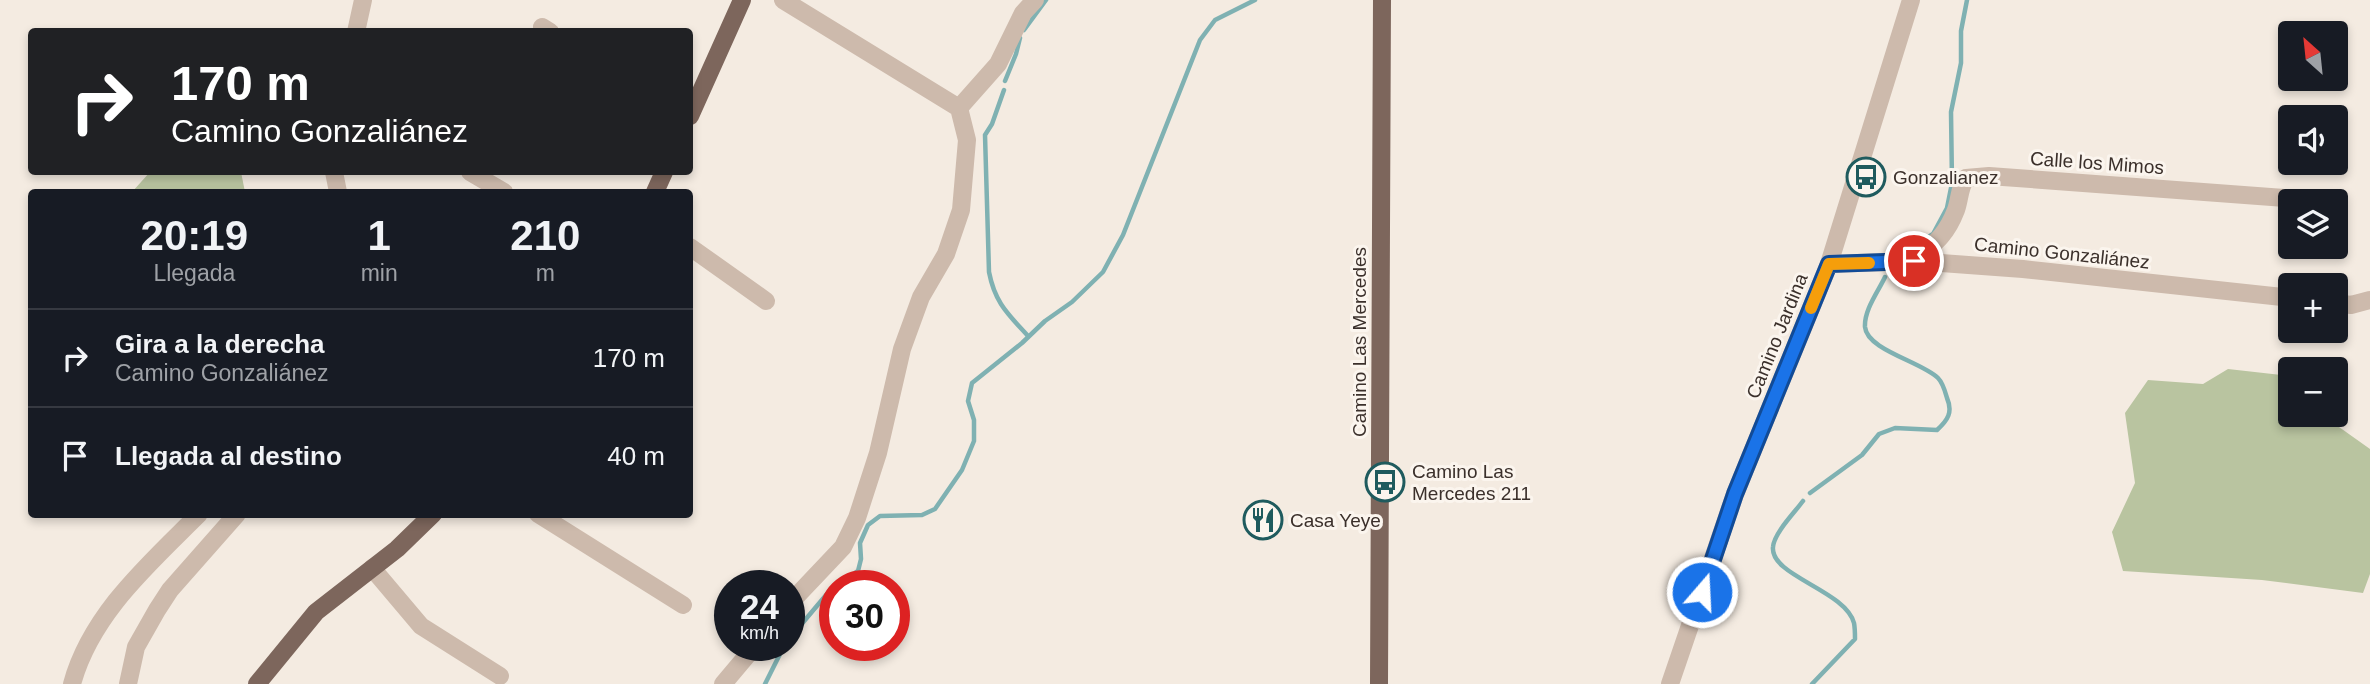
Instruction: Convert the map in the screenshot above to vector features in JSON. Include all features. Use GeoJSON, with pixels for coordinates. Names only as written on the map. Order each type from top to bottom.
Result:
{"type":"FeatureCollection","features":[{"type":"Feature","properties":{"kind":"main road"},"geometry":{"type":"LineString","coordinates":[[693,109],[742,0]]}},
{"type":"Feature","properties":{"kind":"main road","name":"Camino Las Mercedes"},"geometry":{"type":"LineString","coordinates":[[1379,684],[1382,0]]}},
{"type":"Feature","properties":{"kind":"main road"},"geometry":{"type":"LineString","coordinates":[[257,684],[316,612],[397,550],[429,518]]}},
{"type":"Feature","properties":{"kind":"street"},"geometry":{"type":"LineString","coordinates":[[357,28],[363,0]]}},
{"type":"Feature","properties":{"kind":"street"},"geometry":{"type":"LineString","coordinates":[[783,0],[959,108],[967,140],[961,210],[946,254],[921,298],[902,349],[878,453],[857,518],[843,547],[805,587]]}},
{"type":"Feature","properties":{"kind":"street"},"geometry":{"type":"LineString","coordinates":[[959,108],[998,64],[1023,13],[1035,0]]}},
{"type":"Feature","properties":{"kind":"street","name":"Camino Jardina"},"geometry":{"type":"LineString","coordinates":[[1670,684],[1735,494],[1829,264],[1911,0]]}},
{"type":"Feature","properties":{"kind":"street"},"geometry":{"type":"LineString","coordinates":[[475,175],[499,189]]}},
{"type":"Feature","properties":{"kind":"street","name":"Calle los Mimos"},"geometry":{"type":"LineString","coordinates":[[1914,261],[1945,234],[1957,208],[1961,185],[1966,178],[1989,176],[2278,197]]}},
{"type":"Feature","properties":{"kind":"street"},"geometry":{"type":"LineString","coordinates":[[693,249],[766,301]]}},
{"type":"Feature","properties":{"kind":"street","name":"Camino Gonzaliánez"},"geometry":{"type":"LineString","coordinates":[[1829,264],[1914,261],[2023,269],[2278,297]]}},
{"type":"Feature","properties":{"kind":"street"},"geometry":{"type":"LineString","coordinates":[[2348,305],[2370,300]]}},
{"type":"Feature","properties":{"kind":"street"},"geometry":{"type":"LineString","coordinates":[[72,684],[78,661],[103,615],[195,518]]}},
{"type":"Feature","properties":{"kind":"street"},"geometry":{"type":"LineString","coordinates":[[128,684],[136,647],[157,610],[170,590],[233,518]]}},
{"type":"Feature","properties":{"kind":"street"},"geometry":{"type":"LineString","coordinates":[[544,518],[683,605]]}},
{"type":"Feature","properties":{"kind":"street"},"geometry":{"type":"LineString","coordinates":[[372,568],[421,626],[500,676]]}},
{"type":"Feature","properties":{"kind":"street"},"geometry":{"type":"LineString","coordinates":[[723,684],[742,661]]}},
{"type":"Feature","properties":{"kind":"green space"},"geometry":{"type":"Polygon","coordinates":[[[147,175],[242,175],[244,189],[135,189],[147,175]]]}},
{"type":"Feature","properties":{"kind":"green space"},"geometry":{"type":"Polygon","coordinates":[[[2228,369],[2278,375],[2278,427],[2339,427],[2370,449],[2370,574],[2363,593],[2262,580],[2123,571],[2112,532],[2135,483],[2125,413],[2148,380],[2203,384],[2228,369]]]}},
{"type":"Feature","properties":{"kind":"waterway"},"geometry":{"type":"LineString","coordinates":[[1024,30],[1046,0]]}},
{"type":"Feature","properties":{"kind":"waterway"},"geometry":{"type":"LineString","coordinates":[[805,620],[832,588],[858,571],[861,559],[860,543],[868,525],[880,516],[922,515],[935,509],[962,470],[974,441],[974,420],[968,401],[972,383],[1045,321],[1072,302],[1103,272],[1123,235],[1200,40],[1215,20],[1255,0]]}},
{"type":"Feature","properties":{"kind":"waterway"},"geometry":{"type":"LineString","coordinates":[[1901,255],[1933,234],[1947,208],[1952,183],[1951,112],[1961,63],[1961,31],[1967,0]]}},
{"type":"Feature","properties":{"kind":"waterway"},"geometry":{"type":"LineString","coordinates":[[1005,81],[1020,38]]}},
{"type":"Feature","properties":{"kind":"waterway"},"geometry":{"type":"LineString","coordinates":[[1004,90],[992,124],[985,135],[989,272],[999,300],[1028,336]]}},
{"type":"Feature","properties":{"kind":"waterway"},"geometry":{"type":"LineString","coordinates":[[1810,493],[1862,455],[1879,434],[1895,428],[1937,430],[1948,416],[1949,403],[1938,378],[1885,349],[1868,335],[1865,327],[1867,314],[1885,277]]}},
{"type":"Feature","properties":{"kind":"waterway"},"geometry":{"type":"LineString","coordinates":[[1803,501],[1777,535],[1773,547],[1775,557],[1795,575],[1824,592],[1848,611],[1855,631],[1855,639],[1812,684]]}},
{"type":"Feature","properties":{"kind":"waterway"},"geometry":{"type":"LineString","coordinates":[[765,684],[776,661]]}},
{"type":"Feature","properties":{"kind":"slow traffic"},"geometry":{"type":"LineString","coordinates":[[1811,308],[1829,264],[1869,263]]}},
{"type":"Feature","properties":{"kind":"place","name":"Gonzalianez"},"geometry":{"type":"Point","coordinates":[1866,177]}},
{"type":"Feature","properties":{"kind":"place","name":"Camino Las Mercedes 211"},"geometry":{"type":"Point","coordinates":[1385,482]}},
{"type":"Feature","properties":{"kind":"place","name":"Casa Yeye"},"geometry":{"type":"Point","coordinates":[1263,520]}},
{"type":"Feature","properties":{"kind":"route"},"geometry":{"type":"LineString","coordinates":[[1702,592],[1735,494],[1829,264],[1914,261]]}}]}
